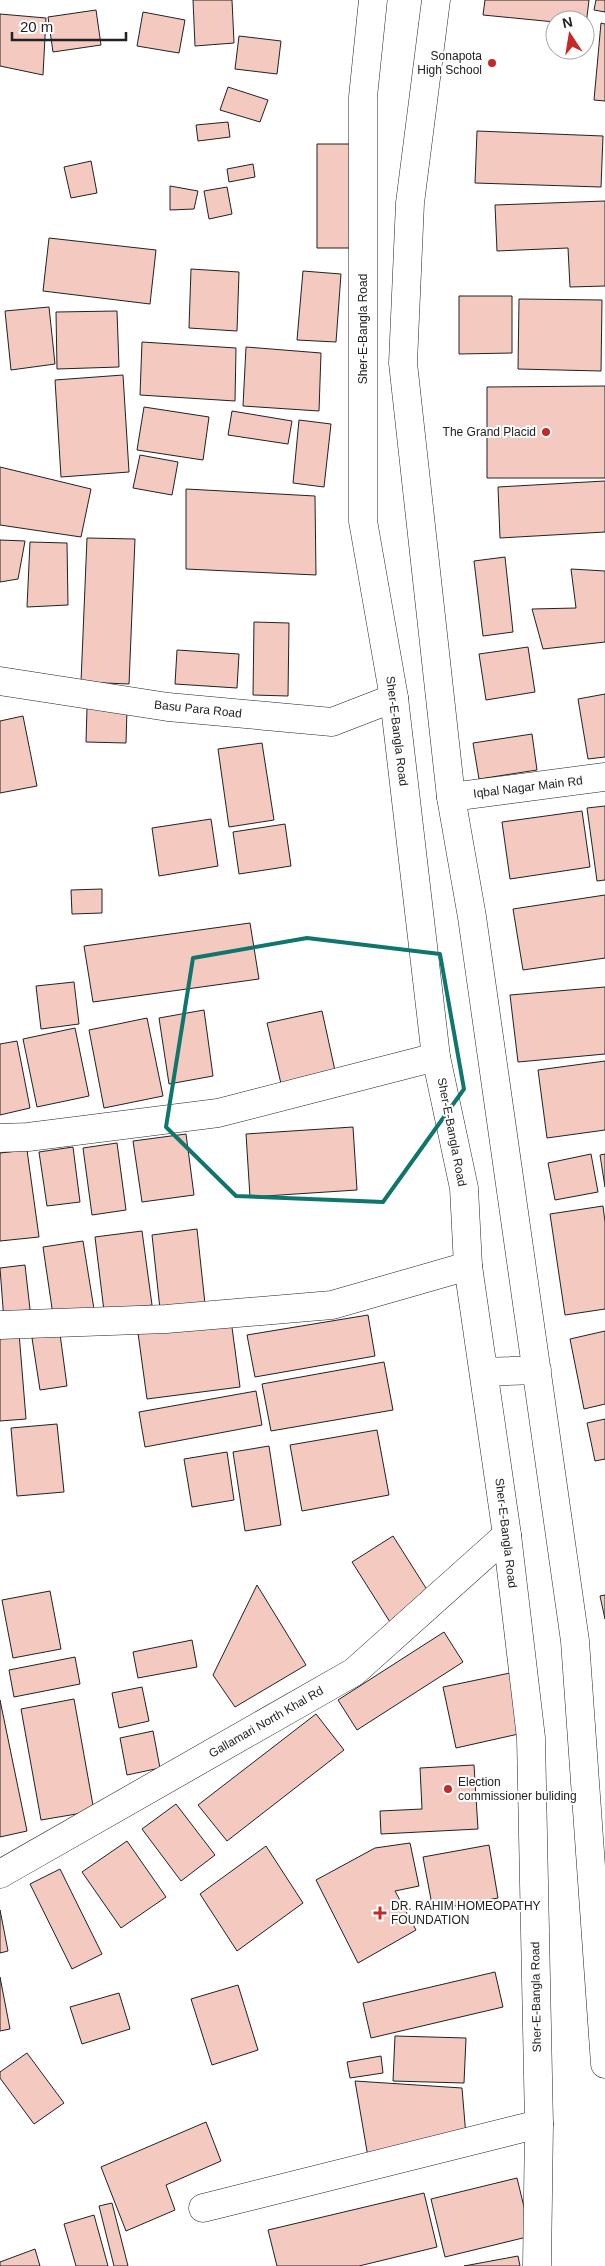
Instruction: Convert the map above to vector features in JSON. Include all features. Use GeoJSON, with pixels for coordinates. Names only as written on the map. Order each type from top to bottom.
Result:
{"type":"FeatureCollection","features":[{"type":"Feature","properties":{"kind":"main road","name":"Sher-E-Bangla Road"},"geometry":{"type":"LineString","coordinates":[[373,0],[363,97],[363,521],[394,698],[436,1057],[464,1188],[468,1266],[507,1535],[531,1738],[539,2124],[537,2266]]}},
{"type":"Feature","properties":{"kind":"main road"},"geometry":{"type":"LineString","coordinates":[[436,0],[410,204],[403,363],[451,797],[472,917],[575,1642],[605,2064]]}},
{"type":"Feature","properties":{"kind":"main road","name":"Basu Para Road"},"geometry":{"type":"LineString","coordinates":[[0,681],[168,707],[332,722],[394,698]]}},
{"type":"Feature","properties":{"kind":"main road","name":"Iqbal Nagar Main Rd"},"geometry":{"type":"LineString","coordinates":[[451,797],[605,777]]}},
{"type":"Feature","properties":{"kind":"main road"},"geometry":{"type":"LineString","coordinates":[[0,1138],[28,1137],[218,1113],[436,1057]]}},
{"type":"Feature","properties":{"kind":"main road"},"geometry":{"type":"LineString","coordinates":[[0,1325],[166,1319],[332,1305],[468,1266]]}},
{"type":"Feature","properties":{"kind":"main road"},"geometry":{"type":"LineString","coordinates":[[484,1372],[537,1370]]}},
{"type":"Feature","properties":{"kind":"main road","name":"Gallamari North Khal Rd"},"geometry":{"type":"LineString","coordinates":[[0,1874],[354,1672],[507,1535]]}},
{"type":"Feature","properties":{"kind":"main road"},"geometry":{"type":"LineString","coordinates":[[203,2208],[539,2124]]}},
{"type":"Feature","properties":{"kind":"highlighted area"},"geometry":{"type":"Polygon","coordinates":[[[307,938],[440,954],[464,1089],[383,1202],[236,1196],[166,1127],[193,958],[307,938]]]}},
{"type":"Feature","properties":{"kind":"building"},"geometry":{"type":"Polygon","coordinates":[[[193,0],[232,0],[234,43],[195,46],[193,0]]]}},
{"type":"Feature","properties":{"kind":"building"},"geometry":{"type":"Polygon","coordinates":[[[485,0],[589,0],[588,10],[545,10],[545,21],[483,15],[485,0]]]}},
{"type":"Feature","properties":{"kind":"building"},"geometry":{"type":"Polygon","coordinates":[[[596,0],[605,0],[605,12],[594,10],[596,0]]]}},
{"type":"Feature","properties":{"kind":"building"},"geometry":{"type":"Polygon","coordinates":[[[96,10],[101,45],[53,52],[48,17],[96,10]]]}},
{"type":"Feature","properties":{"kind":"building"},"geometry":{"type":"Polygon","coordinates":[[[143,12],[185,20],[179,53],[137,46],[143,12]]]}},
{"type":"Feature","properties":{"kind":"building"},"geometry":{"type":"Polygon","coordinates":[[[0,14],[46,18],[43,75],[0,66],[0,14]]]}},
{"type":"Feature","properties":{"kind":"building"},"geometry":{"type":"Polygon","coordinates":[[[601,23],[605,24],[605,101],[594,100],[601,23]]]}},
{"type":"Feature","properties":{"kind":"building"},"geometry":{"type":"Polygon","coordinates":[[[239,36],[281,41],[277,74],[235,69],[239,36]]]}},
{"type":"Feature","properties":{"kind":"building"},"geometry":{"type":"Polygon","coordinates":[[[228,87],[268,100],[260,122],[220,110],[228,87]]]}},
{"type":"Feature","properties":{"kind":"building"},"geometry":{"type":"Polygon","coordinates":[[[228,122],[230,137],[198,141],[196,125],[228,122]]]}},
{"type":"Feature","properties":{"kind":"building"},"geometry":{"type":"Polygon","coordinates":[[[477,131],[603,136],[601,187],[475,183],[477,131]]]}},
{"type":"Feature","properties":{"kind":"building"},"geometry":{"type":"Polygon","coordinates":[[[317,144],[356,144],[356,248],[317,248],[317,144]]]}},
{"type":"Feature","properties":{"kind":"building"},"geometry":{"type":"Polygon","coordinates":[[[91,161],[97,193],[71,198],[64,167],[91,161]]]}},
{"type":"Feature","properties":{"kind":"building"},"geometry":{"type":"Polygon","coordinates":[[[253,164],[255,177],[229,182],[227,169],[253,164]]]}},
{"type":"Feature","properties":{"kind":"building"},"geometry":{"type":"Polygon","coordinates":[[[170,186],[198,191],[194,209],[170,210],[170,186]]]}},
{"type":"Feature","properties":{"kind":"building"},"geometry":{"type":"Polygon","coordinates":[[[227,187],[232,214],[209,219],[204,191],[227,187]]]}},
{"type":"Feature","properties":{"kind":"building"},"geometry":{"type":"Polygon","coordinates":[[[605,201],[605,286],[570,287],[568,248],[497,251],[495,205],[605,201]]]}},
{"type":"Feature","properties":{"kind":"building"},"geometry":{"type":"Polygon","coordinates":[[[49,238],[156,250],[150,304],[43,291],[49,238]]]}},
{"type":"Feature","properties":{"kind":"building"},"geometry":{"type":"Polygon","coordinates":[[[191,269],[239,272],[237,331],[189,328],[191,269]]]}},
{"type":"Feature","properties":{"kind":"building"},"geometry":{"type":"Polygon","coordinates":[[[303,271],[341,274],[336,342],[297,340],[303,271]]]}},
{"type":"Feature","properties":{"kind":"building"},"geometry":{"type":"Polygon","coordinates":[[[459,296],[512,296],[512,353],[459,354],[459,296]]]}},
{"type":"Feature","properties":{"kind":"building"},"geometry":{"type":"Polygon","coordinates":[[[519,299],[602,300],[601,371],[518,369],[519,299]]]}},
{"type":"Feature","properties":{"kind":"building"},"geometry":{"type":"Polygon","coordinates":[[[49,307],[55,364],[11,370],[5,311],[49,307]]]}},
{"type":"Feature","properties":{"kind":"building"},"geometry":{"type":"Polygon","coordinates":[[[117,311],[119,367],[57,369],[56,312],[117,311]]]}},
{"type":"Feature","properties":{"kind":"building"},"geometry":{"type":"Polygon","coordinates":[[[142,342],[236,348],[235,401],[140,395],[142,342]]]}},
{"type":"Feature","properties":{"kind":"building"},"geometry":{"type":"Polygon","coordinates":[[[246,347],[321,353],[319,411],[243,406],[246,347]]]}},
{"type":"Feature","properties":{"kind":"building"},"geometry":{"type":"Polygon","coordinates":[[[123,375],[129,472],[61,477],[55,380],[123,375]]]}},
{"type":"Feature","properties":{"kind":"building","name":"The Grand Placid"},"geometry":{"type":"Polygon","coordinates":[[[605,386],[605,478],[487,478],[487,387],[605,386]]]}},
{"type":"Feature","properties":{"kind":"building"},"geometry":{"type":"Polygon","coordinates":[[[144,407],[209,417],[203,460],[137,450],[144,407]]]}},
{"type":"Feature","properties":{"kind":"building"},"geometry":{"type":"Polygon","coordinates":[[[232,411],[292,421],[288,444],[228,435],[232,411]]]}},
{"type":"Feature","properties":{"kind":"building"},"geometry":{"type":"Polygon","coordinates":[[[299,420],[331,424],[324,487],[293,483],[299,420]]]}},
{"type":"Feature","properties":{"kind":"building"},"geometry":{"type":"Polygon","coordinates":[[[140,455],[178,462],[172,495],[133,488],[140,455]]]}},
{"type":"Feature","properties":{"kind":"building"},"geometry":{"type":"Polygon","coordinates":[[[0,467],[91,489],[81,537],[0,525],[0,467]]]}},
{"type":"Feature","properties":{"kind":"building"},"geometry":{"type":"Polygon","coordinates":[[[605,481],[605,532],[500,538],[498,487],[605,481]]]}},
{"type":"Feature","properties":{"kind":"building"},"geometry":{"type":"Polygon","coordinates":[[[186,489],[315,496],[316,575],[186,569],[186,489]]]}},
{"type":"Feature","properties":{"kind":"building"},"geometry":{"type":"Polygon","coordinates":[[[87,538],[135,539],[129,684],[81,682],[87,538]]]}},
{"type":"Feature","properties":{"kind":"building"},"geometry":{"type":"Polygon","coordinates":[[[0,540],[25,541],[18,579],[0,582],[0,540]]]}},
{"type":"Feature","properties":{"kind":"building"},"geometry":{"type":"Polygon","coordinates":[[[30,542],[67,543],[68,605],[27,607],[30,542]]]}},
{"type":"Feature","properties":{"kind":"building"},"geometry":{"type":"Polygon","coordinates":[[[505,557],[513,632],[483,636],[474,561],[505,557]]]}},
{"type":"Feature","properties":{"kind":"building"},"geometry":{"type":"Polygon","coordinates":[[[571,569],[605,571],[605,642],[543,649],[532,609],[576,608],[571,569]]]}},
{"type":"Feature","properties":{"kind":"building"},"geometry":{"type":"Polygon","coordinates":[[[254,622],[289,623],[288,696],[253,695],[254,622]]]}},
{"type":"Feature","properties":{"kind":"building"},"geometry":{"type":"Polygon","coordinates":[[[528,647],[535,692],[486,700],[479,654],[528,647]]]}},
{"type":"Feature","properties":{"kind":"building"},"geometry":{"type":"Polygon","coordinates":[[[177,650],[239,654],[237,688],[175,684],[177,650]]]}},
{"type":"Feature","properties":{"kind":"building"},"geometry":{"type":"Polygon","coordinates":[[[605,694],[605,757],[588,759],[578,699],[605,694]]]}},
{"type":"Feature","properties":{"kind":"building"},"geometry":{"type":"Polygon","coordinates":[[[87,708],[127,709],[126,743],[86,742],[87,708]]]}},
{"type":"Feature","properties":{"kind":"building"},"geometry":{"type":"Polygon","coordinates":[[[23,716],[37,786],[0,793],[0,721],[23,716]]]}},
{"type":"Feature","properties":{"kind":"building"},"geometry":{"type":"Polygon","coordinates":[[[532,734],[537,770],[479,779],[473,743],[532,734]]]}},
{"type":"Feature","properties":{"kind":"building"},"geometry":{"type":"Polygon","coordinates":[[[262,743],[274,820],[229,827],[218,749],[262,743]]]}},
{"type":"Feature","properties":{"kind":"building"},"geometry":{"type":"Polygon","coordinates":[[[605,806],[605,880],[597,881],[587,808],[605,806]]]}},
{"type":"Feature","properties":{"kind":"building"},"geometry":{"type":"Polygon","coordinates":[[[582,811],[590,867],[510,879],[502,822],[582,811]]]}},
{"type":"Feature","properties":{"kind":"building"},"geometry":{"type":"Polygon","coordinates":[[[211,819],[218,866],[159,876],[152,828],[211,819]]]}},
{"type":"Feature","properties":{"kind":"building"},"geometry":{"type":"Polygon","coordinates":[[[285,824],[291,866],[239,874],[233,832],[285,824]]]}},
{"type":"Feature","properties":{"kind":"building"},"geometry":{"type":"Polygon","coordinates":[[[102,889],[102,913],[72,914],[71,890],[102,889]]]}},
{"type":"Feature","properties":{"kind":"building"},"geometry":{"type":"Polygon","coordinates":[[[605,895],[605,958],[523,970],[513,909],[605,895]]]}},
{"type":"Feature","properties":{"kind":"building"},"geometry":{"type":"Polygon","coordinates":[[[250,923],[259,979],[93,1002],[84,946],[250,923]]]}},
{"type":"Feature","properties":{"kind":"building"},"geometry":{"type":"Polygon","coordinates":[[[74,982],[79,1024],[41,1029],[36,986],[74,982]]]}},
{"type":"Feature","properties":{"kind":"building"},"geometry":{"type":"Polygon","coordinates":[[[605,987],[605,1054],[518,1062],[510,995],[605,987]]]}},
{"type":"Feature","properties":{"kind":"building"},"geometry":{"type":"Polygon","coordinates":[[[204,1010],[213,1076],[169,1084],[159,1018],[204,1010]]]}},
{"type":"Feature","properties":{"kind":"building"},"geometry":{"type":"Polygon","coordinates":[[[322,1011],[339,1089],[285,1101],[267,1023],[322,1011]]]}},
{"type":"Feature","properties":{"kind":"building"},"geometry":{"type":"Polygon","coordinates":[[[147,1018],[163,1096],[104,1108],[89,1030],[147,1018]]]}},
{"type":"Feature","properties":{"kind":"building"},"geometry":{"type":"Polygon","coordinates":[[[75,1028],[89,1096],[37,1107],[23,1039],[75,1028]]]}},
{"type":"Feature","properties":{"kind":"building"},"geometry":{"type":"Polygon","coordinates":[[[17,1041],[30,1108],[0,1115],[0,1044],[17,1041]]]}},
{"type":"Feature","properties":{"kind":"building"},"geometry":{"type":"Polygon","coordinates":[[[605,1061],[605,1130],[547,1138],[538,1070],[605,1061]]]}},
{"type":"Feature","properties":{"kind":"building"},"geometry":{"type":"Polygon","coordinates":[[[353,1127],[357,1190],[250,1197],[246,1134],[353,1127]]]}},
{"type":"Feature","properties":{"kind":"building"},"geometry":{"type":"Polygon","coordinates":[[[186,1134],[194,1195],[142,1202],[133,1141],[186,1134]]]}},
{"type":"Feature","properties":{"kind":"building"},"geometry":{"type":"Polygon","coordinates":[[[117,1143],[126,1210],[92,1215],[83,1148],[117,1143]]]}},
{"type":"Feature","properties":{"kind":"building"},"geometry":{"type":"Polygon","coordinates":[[[73,1147],[80,1202],[47,1206],[39,1152],[73,1147]]]}},
{"type":"Feature","properties":{"kind":"building"},"geometry":{"type":"Polygon","coordinates":[[[27,1150],[39,1237],[0,1241],[0,1153],[27,1150]]]}},
{"type":"Feature","properties":{"kind":"building"},"geometry":{"type":"Polygon","coordinates":[[[591,1154],[598,1192],[555,1200],[548,1163],[591,1154]]]}},
{"type":"Feature","properties":{"kind":"building"},"geometry":{"type":"Polygon","coordinates":[[[605,1154],[605,1187],[600,1155],[605,1154]]]}},
{"type":"Feature","properties":{"kind":"building"},"geometry":{"type":"Polygon","coordinates":[[[603,1206],[605,1222],[605,1309],[565,1315],[550,1214],[603,1206]]]}},
{"type":"Feature","properties":{"kind":"building"},"geometry":{"type":"Polygon","coordinates":[[[197,1229],[205,1304],[160,1309],[152,1235],[197,1229]]]}},
{"type":"Feature","properties":{"kind":"building"},"geometry":{"type":"Polygon","coordinates":[[[142,1231],[152,1305],[104,1311],[95,1237],[142,1231]]]}},
{"type":"Feature","properties":{"kind":"building"},"geometry":{"type":"Polygon","coordinates":[[[83,1241],[94,1309],[53,1315],[43,1247],[83,1241]]]}},
{"type":"Feature","properties":{"kind":"building"},"geometry":{"type":"Polygon","coordinates":[[[25,1265],[31,1318],[4,1321],[0,1268],[25,1265]]]}},
{"type":"Feature","properties":{"kind":"building"},"geometry":{"type":"Polygon","coordinates":[[[368,1315],[375,1356],[255,1377],[247,1335],[368,1315]]]}},
{"type":"Feature","properties":{"kind":"building"},"geometry":{"type":"Polygon","coordinates":[[[231,1320],[240,1387],[147,1399],[138,1333],[231,1320]]]}},
{"type":"Feature","properties":{"kind":"building"},"geometry":{"type":"Polygon","coordinates":[[[605,1331],[605,1404],[584,1409],[570,1339],[605,1331]]]}},
{"type":"Feature","properties":{"kind":"building"},"geometry":{"type":"Polygon","coordinates":[[[19,1333],[26,1419],[0,1421],[0,1335],[19,1333]]]}},
{"type":"Feature","properties":{"kind":"building"},"geometry":{"type":"Polygon","coordinates":[[[60,1334],[67,1386],[40,1390],[32,1338],[60,1334]]]}},
{"type":"Feature","properties":{"kind":"building"},"geometry":{"type":"Polygon","coordinates":[[[384,1362],[393,1410],[271,1431],[262,1384],[384,1362]]]}},
{"type":"Feature","properties":{"kind":"building"},"geometry":{"type":"Polygon","coordinates":[[[256,1391],[262,1425],[145,1447],[139,1412],[256,1391]]]}},
{"type":"Feature","properties":{"kind":"building"},"geometry":{"type":"Polygon","coordinates":[[[605,1419],[605,1459],[595,1461],[587,1423],[605,1419]]]}},
{"type":"Feature","properties":{"kind":"building"},"geometry":{"type":"Polygon","coordinates":[[[57,1424],[64,1492],[17,1496],[11,1428],[57,1424]]]}},
{"type":"Feature","properties":{"kind":"building"},"geometry":{"type":"Polygon","coordinates":[[[377,1430],[389,1495],[302,1511],[290,1445],[377,1430]]]}},
{"type":"Feature","properties":{"kind":"building"},"geometry":{"type":"Polygon","coordinates":[[[269,1446],[281,1525],[245,1531],[233,1452],[269,1446]]]}},
{"type":"Feature","properties":{"kind":"building"},"geometry":{"type":"Polygon","coordinates":[[[227,1452],[234,1500],[192,1507],[184,1459],[227,1452]]]}},
{"type":"Feature","properties":{"kind":"building"},"geometry":{"type":"Polygon","coordinates":[[[393,1536],[431,1596],[390,1622],[352,1562],[393,1536]]]}},
{"type":"Feature","properties":{"kind":"building"},"geometry":{"type":"Polygon","coordinates":[[[257,1585],[306,1665],[235,1707],[213,1675],[257,1585]]]}},
{"type":"Feature","properties":{"kind":"building"},"geometry":{"type":"Polygon","coordinates":[[[50,1591],[61,1649],[13,1658],[2,1600],[50,1591]]]}},
{"type":"Feature","properties":{"kind":"building"},"geometry":{"type":"Polygon","coordinates":[[[605,1595],[605,1619],[600,1596],[605,1595]]]}},
{"type":"Feature","properties":{"kind":"building"},"geometry":{"type":"Polygon","coordinates":[[[444,1632],[463,1662],[357,1730],[338,1700],[444,1632]]]}},
{"type":"Feature","properties":{"kind":"building"},"geometry":{"type":"Polygon","coordinates":[[[192,1640],[197,1667],[138,1678],[133,1652],[192,1640]]]}},
{"type":"Feature","properties":{"kind":"building"},"geometry":{"type":"Polygon","coordinates":[[[75,1657],[80,1684],[14,1697],[9,1670],[75,1657]]]}},
{"type":"Feature","properties":{"kind":"building"},"geometry":{"type":"Polygon","coordinates":[[[510,1673],[523,1733],[456,1748],[443,1687],[510,1673]]]}},
{"type":"Feature","properties":{"kind":"building"},"geometry":{"type":"Polygon","coordinates":[[[142,1687],[149,1721],[119,1728],[112,1693],[142,1687]]]}},
{"type":"Feature","properties":{"kind":"building"},"geometry":{"type":"Polygon","coordinates":[[[74,1699],[94,1811],[41,1820],[21,1709],[74,1699]]]}},
{"type":"Feature","properties":{"kind":"building"},"geometry":{"type":"Polygon","coordinates":[[[0,1700],[27,1831],[0,1837],[0,1700]]]}},
{"type":"Feature","properties":{"kind":"building"},"geometry":{"type":"Polygon","coordinates":[[[316,1714],[344,1750],[227,1841],[198,1805],[316,1714]]]}},
{"type":"Feature","properties":{"kind":"building"},"geometry":{"type":"Polygon","coordinates":[[[153,1731],[160,1768],[127,1775],[120,1738],[153,1731]]]}},
{"type":"Feature","properties":{"kind":"building","name":"Election commissioner buliding"},"geometry":{"type":"Polygon","coordinates":[[[474,1765],[478,1829],[381,1834],[380,1811],[422,1809],[420,1768],[474,1765]]]}},
{"type":"Feature","properties":{"kind":"building"},"geometry":{"type":"Polygon","coordinates":[[[176,1804],[215,1855],[181,1881],[142,1829],[176,1804]]]}},
{"type":"Feature","properties":{"kind":"building"},"geometry":{"type":"Polygon","coordinates":[[[127,1841],[166,1897],[121,1928],[82,1872],[127,1841]]]}},
{"type":"Feature","properties":{"kind":"building"},"geometry":{"type":"Polygon","coordinates":[[[410,1843],[419,1886],[395,1891],[416,1930],[358,1963],[316,1880],[375,1848],[410,1843]]]}},
{"type":"Feature","properties":{"kind":"building"},"geometry":{"type":"Polygon","coordinates":[[[489,1845],[498,1898],[433,1910],[423,1857],[489,1845]]]}},
{"type":"Feature","properties":{"kind":"building"},"geometry":{"type":"Polygon","coordinates":[[[266,1846],[303,1903],[237,1951],[200,1894],[266,1846]]]}},
{"type":"Feature","properties":{"kind":"building"},"geometry":{"type":"Polygon","coordinates":[[[60,1869],[102,1954],[72,1969],[30,1884],[60,1869]]]}},
{"type":"Feature","properties":{"kind":"building"},"geometry":{"type":"Polygon","coordinates":[[[0,1910],[8,1951],[0,1953],[0,1910]]]}},
{"type":"Feature","properties":{"kind":"building"},"geometry":{"type":"Polygon","coordinates":[[[495,1972],[503,2007],[371,2038],[363,2003],[495,1972]]]}},
{"type":"Feature","properties":{"kind":"building"},"geometry":{"type":"Polygon","coordinates":[[[0,1977],[10,2029],[0,2031],[0,1977]]]}},
{"type":"Feature","properties":{"kind":"building"},"geometry":{"type":"Polygon","coordinates":[[[238,1985],[258,2050],[212,2065],[191,1999],[238,1985]]]}},
{"type":"Feature","properties":{"kind":"building"},"geometry":{"type":"Polygon","coordinates":[[[119,1993],[130,2029],[82,2044],[70,2007],[119,1993]]]}},
{"type":"Feature","properties":{"kind":"building"},"geometry":{"type":"Polygon","coordinates":[[[395,2036],[466,2038],[464,2083],[393,2081],[395,2036]]]}},
{"type":"Feature","properties":{"kind":"building"},"geometry":{"type":"Polygon","coordinates":[[[27,2053],[64,2103],[34,2124],[0,2078],[0,2072],[27,2053]]]}},
{"type":"Feature","properties":{"kind":"building"},"geometry":{"type":"Polygon","coordinates":[[[381,2056],[383,2073],[350,2078],[347,2062],[381,2056]]]}},
{"type":"Feature","properties":{"kind":"building"},"geometry":{"type":"Polygon","coordinates":[[[355,2081],[462,2088],[467,2148],[369,2163],[355,2081]]]}},
{"type":"Feature","properties":{"kind":"building"},"geometry":{"type":"Polygon","coordinates":[[[206,2122],[221,2161],[166,2185],[175,2210],[126,2231],[101,2167],[206,2122]]]}},
{"type":"Feature","properties":{"kind":"building"},"geometry":{"type":"Polygon","coordinates":[[[517,2178],[531,2236],[445,2257],[431,2199],[517,2178]]]}},
{"type":"Feature","properties":{"kind":"building"},"geometry":{"type":"Polygon","coordinates":[[[424,2193],[437,2247],[359,2266],[277,2266],[268,2230],[424,2193]]]}},
{"type":"Feature","properties":{"kind":"building"},"geometry":{"type":"Polygon","coordinates":[[[112,2203],[128,2266],[114,2266],[99,2206],[112,2203]]]}},
{"type":"Feature","properties":{"kind":"building"},"geometry":{"type":"Polygon","coordinates":[[[94,2215],[108,2266],[76,2266],[64,2224],[94,2215]]]}},
{"type":"Feature","properties":{"kind":"building"},"geometry":{"type":"Polygon","coordinates":[[[35,2249],[40,2266],[0,2266],[0,2262],[35,2249]]]}},
{"type":"Feature","properties":{"kind":"building"},"geometry":{"type":"Polygon","coordinates":[[[518,2256],[520,2266],[464,2266],[518,2256]]]}},
{"type":"Feature","properties":{"kind":"place","name":"Sonapota High School"},"geometry":{"type":"Point","coordinates":[492,63]}},
{"type":"Feature","properties":{"kind":"place","name":"The Grand Placid"},"geometry":{"type":"Point","coordinates":[546,432]}},
{"type":"Feature","properties":{"kind":"place","name":"Election commissioner buliding"},"geometry":{"type":"Point","coordinates":[448,1789]}},
{"type":"Feature","properties":{"kind":"place","name":"DR. RAHIM HOMEOPATHY FOUNDATION"},"geometry":{"type":"Point","coordinates":[380,1913]}}]}
